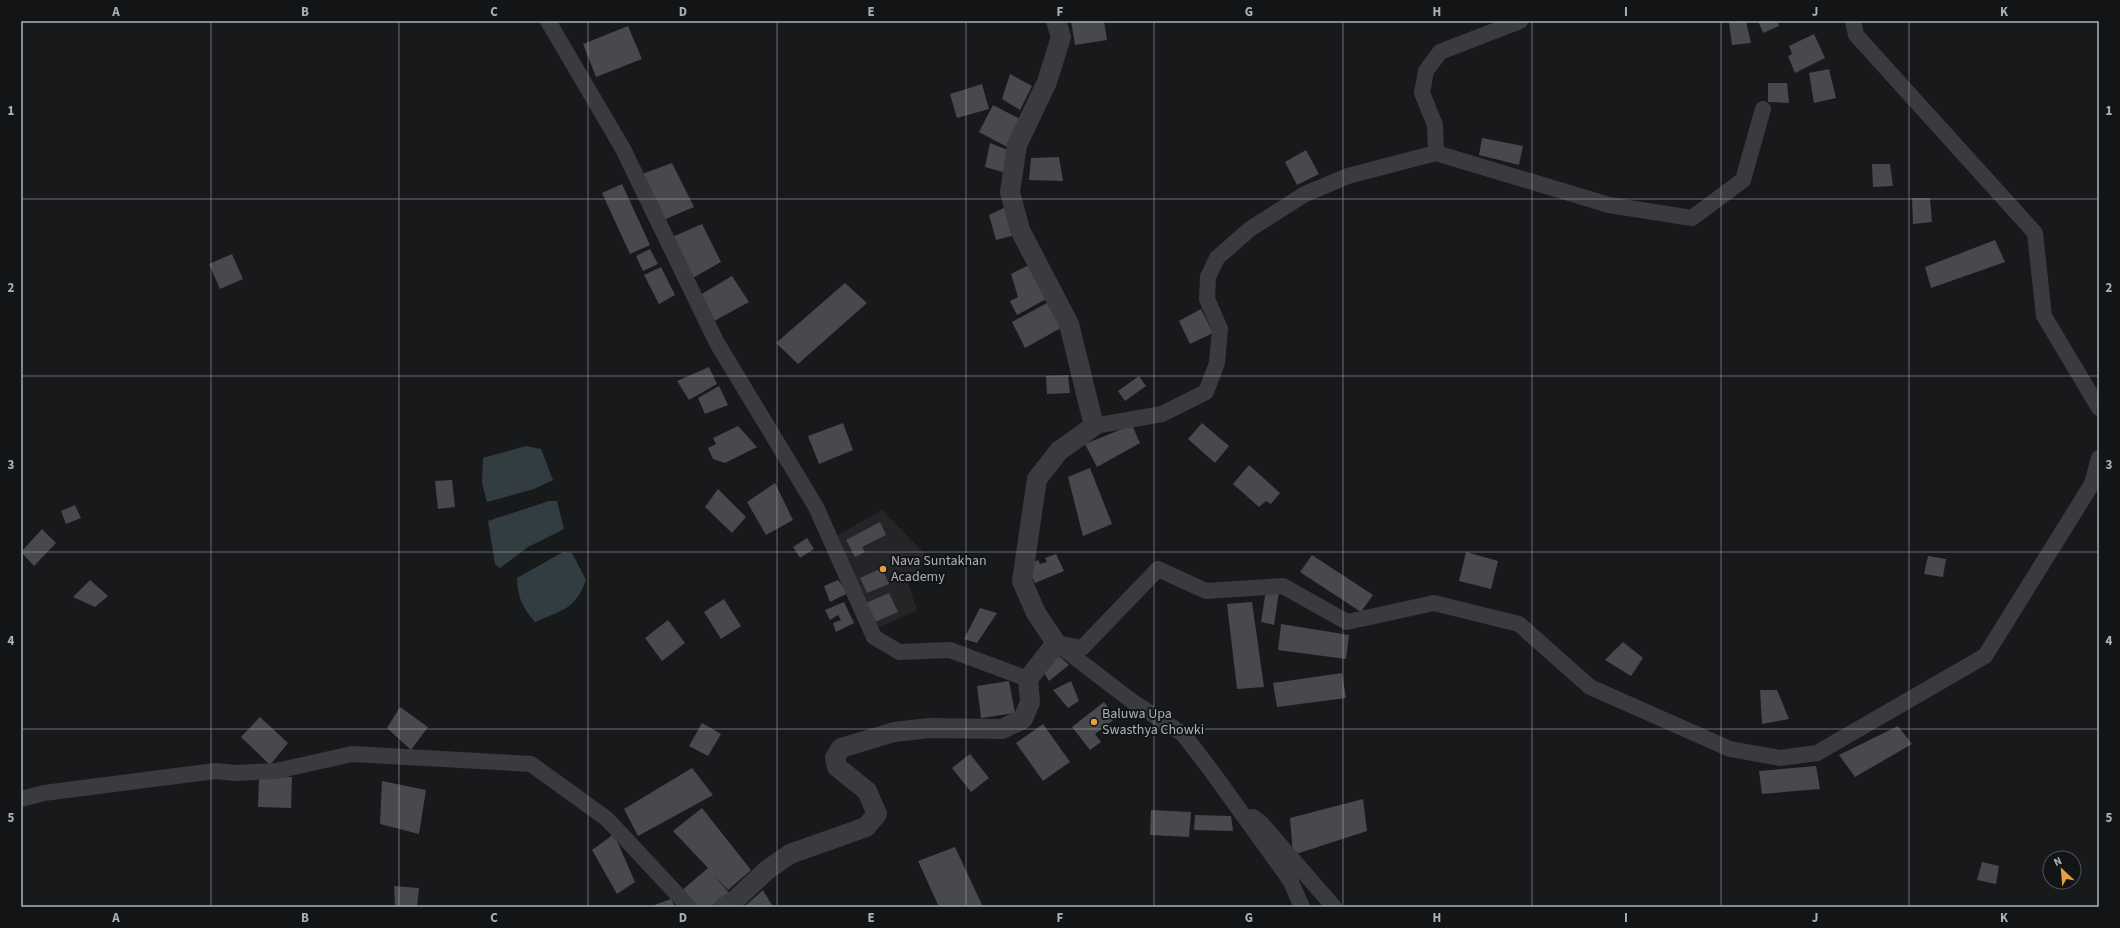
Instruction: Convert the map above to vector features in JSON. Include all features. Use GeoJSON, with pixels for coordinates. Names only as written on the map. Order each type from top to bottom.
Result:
{"type":"FeatureCollection","features":[{"type":"Feature","properties":{"kind":"street"},"geometry":{"type":"LineString","coordinates":[[548,21],[622,149],[717,343],[816,507],[874,637],[899,652],[950,650],[1028,679]]}},
{"type":"Feature","properties":{"kind":"street"},"geometry":{"type":"LineString","coordinates":[[1056,21],[1060,37],[1047,82],[1016,145],[1010,192],[1020,230],[1069,324],[1094,426]]}},
{"type":"Feature","properties":{"kind":"street"},"geometry":{"type":"LineString","coordinates":[[1436,153],[1436,125],[1422,93],[1426,71],[1440,52],[1520,21]]}},
{"type":"Feature","properties":{"kind":"street"},"geometry":{"type":"LineString","coordinates":[[1853,21],[1856,35],[2034,233],[2044,316],[2099,408]]}},
{"type":"Feature","properties":{"kind":"street"},"geometry":{"type":"LineString","coordinates":[[1302,907],[1290,880],[1183,734],[1133,702],[1056,643],[1036,613],[1022,581],[1037,479],[1059,451],[1094,426],[1162,414],[1206,392],[1217,363],[1220,329],[1207,299],[1208,277],[1217,258],[1250,229],[1305,194],[1348,176],[1436,153],[1609,205],[1692,218],[1743,180],[1763,109]]}},
{"type":"Feature","properties":{"kind":"street"},"geometry":{"type":"LineString","coordinates":[[1056,643],[1082,648],[1158,569],[1206,591],[1283,586],[1347,622],[1434,603],[1519,624],[1590,687],[1730,749],[1780,758],[1816,753],[1985,656],[2092,484],[2099,458]]}},
{"type":"Feature","properties":{"kind":"street"},"geometry":{"type":"LineString","coordinates":[[724,907],[734,901],[767,870],[790,854],[866,827],[877,814],[867,791],[837,767],[835,758],[841,748],[894,732],[930,728],[1002,729],[1023,720],[1030,702],[1028,679],[1056,643]]}},
{"type":"Feature","properties":{"kind":"street"},"geometry":{"type":"LineString","coordinates":[[21,799],[44,793],[215,771],[236,773],[276,771],[352,754],[531,764],[606,819],[689,907]]}},
{"type":"Feature","properties":{"kind":"street"},"geometry":{"type":"LineString","coordinates":[[1233,801],[1260,822],[1334,907]]}},
{"type":"Feature","properties":{"kind":"shaded area"},"geometry":{"type":"Polygon","coordinates":[[[526,446],[541,449],[553,480],[534,489],[487,502],[482,483],[483,458],[526,446]]]}},
{"type":"Feature","properties":{"kind":"shaded area"},"geometry":{"type":"Polygon","coordinates":[[[549,501],[557,501],[564,529],[528,547],[500,568],[495,564],[488,521],[549,501]]]}},
{"type":"Feature","properties":{"kind":"shaded area","name":"Nava Suntakhan Academy"},"geometry":{"type":"Polygon","coordinates":[[[882,510],[931,560],[906,578],[917,610],[876,629],[836,536],[882,510]]]}},
{"type":"Feature","properties":{"kind":"shaded area"},"geometry":{"type":"Polygon","coordinates":[[[563,552],[572,553],[586,580],[582,590],[577,598],[566,608],[535,622],[527,612],[522,602],[518,591],[517,578],[563,552]]]}},
{"type":"Feature","properties":{"kind":"building"},"geometry":{"type":"Polygon","coordinates":[[[1071,21],[1104,21],[1107,40],[1075,45],[1071,21]]]}},
{"type":"Feature","properties":{"kind":"building"},"geometry":{"type":"Polygon","coordinates":[[[1746,21],[1751,43],[1732,45],[1729,23],[1746,21]]]}},
{"type":"Feature","properties":{"kind":"building"},"geometry":{"type":"Polygon","coordinates":[[[1758,21],[1777,21],[1779,26],[1763,33],[1758,21]]]}},
{"type":"Feature","properties":{"kind":"building"},"geometry":{"type":"Polygon","coordinates":[[[628,26],[642,59],[596,77],[583,44],[628,26]]]}},
{"type":"Feature","properties":{"kind":"building"},"geometry":{"type":"Polygon","coordinates":[[[1814,34],[1825,58],[1795,73],[1788,56],[1792,54],[1789,46],[1814,34]]]}},
{"type":"Feature","properties":{"kind":"building"},"geometry":{"type":"Polygon","coordinates":[[[1829,69],[1836,98],[1814,103],[1809,73],[1829,69]]]}},
{"type":"Feature","properties":{"kind":"building"},"geometry":{"type":"Polygon","coordinates":[[[1010,74],[1032,86],[1020,110],[1002,99],[1010,74]]]}},
{"type":"Feature","properties":{"kind":"building"},"geometry":{"type":"Polygon","coordinates":[[[1768,83],[1787,83],[1789,103],[1768,102],[1768,83]]]}},
{"type":"Feature","properties":{"kind":"building"},"geometry":{"type":"Polygon","coordinates":[[[982,84],[989,109],[957,118],[950,94],[982,84]]]}},
{"type":"Feature","properties":{"kind":"building"},"geometry":{"type":"Polygon","coordinates":[[[993,105],[1024,121],[1009,148],[979,132],[993,105]]]}},
{"type":"Feature","properties":{"kind":"building"},"geometry":{"type":"Polygon","coordinates":[[[1482,138],[1523,146],[1519,165],[1479,155],[1482,138]]]}},
{"type":"Feature","properties":{"kind":"building"},"geometry":{"type":"Polygon","coordinates":[[[990,143],[1008,150],[1006,173],[985,167],[990,143]]]}},
{"type":"Feature","properties":{"kind":"building"},"geometry":{"type":"Polygon","coordinates":[[[1306,150],[1319,174],[1297,185],[1285,162],[1306,150]]]}},
{"type":"Feature","properties":{"kind":"building"},"geometry":{"type":"Polygon","coordinates":[[[1059,157],[1063,181],[1029,180],[1031,158],[1059,157]]]}},
{"type":"Feature","properties":{"kind":"building"},"geometry":{"type":"Polygon","coordinates":[[[672,163],[694,207],[661,221],[642,174],[672,163]]]}},
{"type":"Feature","properties":{"kind":"building"},"geometry":{"type":"Polygon","coordinates":[[[1872,164],[1890,164],[1893,186],[1873,187],[1872,164]]]}},
{"type":"Feature","properties":{"kind":"building"},"geometry":{"type":"Polygon","coordinates":[[[622,184],[650,245],[630,254],[602,193],[622,184]]]}},
{"type":"Feature","properties":{"kind":"building"},"geometry":{"type":"Polygon","coordinates":[[[1912,198],[1930,198],[1932,222],[1913,224],[1912,198]]]}},
{"type":"Feature","properties":{"kind":"building"},"geometry":{"type":"Polygon","coordinates":[[[1006,207],[1015,235],[996,240],[989,215],[1006,207]]]}},
{"type":"Feature","properties":{"kind":"building"},"geometry":{"type":"Polygon","coordinates":[[[702,224],[721,262],[691,279],[670,238],[702,224]]]}},
{"type":"Feature","properties":{"kind":"building"},"geometry":{"type":"Polygon","coordinates":[[[1995,240],[2005,262],[1931,288],[1925,267],[1995,240]]]}},
{"type":"Feature","properties":{"kind":"building"},"geometry":{"type":"Polygon","coordinates":[[[650,249],[658,264],[643,271],[636,256],[650,249]]]}},
{"type":"Feature","properties":{"kind":"building"},"geometry":{"type":"Polygon","coordinates":[[[232,254],[243,279],[220,289],[209,264],[232,254]]]}},
{"type":"Feature","properties":{"kind":"building"},"geometry":{"type":"Polygon","coordinates":[[[1029,265],[1048,298],[1017,315],[1010,301],[1018,297],[1011,274],[1029,265]]]}},
{"type":"Feature","properties":{"kind":"building"},"geometry":{"type":"Polygon","coordinates":[[[661,267],[675,295],[659,304],[644,275],[661,267]]]}},
{"type":"Feature","properties":{"kind":"building"},"geometry":{"type":"Polygon","coordinates":[[[732,276],[749,302],[714,321],[700,295],[732,276]]]}},
{"type":"Feature","properties":{"kind":"building"},"geometry":{"type":"Polygon","coordinates":[[[845,283],[867,303],[798,364],[776,343],[845,283]]]}},
{"type":"Feature","properties":{"kind":"building"},"geometry":{"type":"Polygon","coordinates":[[[1047,303],[1061,328],[1025,348],[1012,322],[1047,303]]]}},
{"type":"Feature","properties":{"kind":"building"},"geometry":{"type":"Polygon","coordinates":[[[1201,309],[1213,333],[1190,344],[1179,321],[1201,309]]]}},
{"type":"Feature","properties":{"kind":"building"},"geometry":{"type":"Polygon","coordinates":[[[709,367],[717,384],[689,400],[677,381],[709,367]]]}},
{"type":"Feature","properties":{"kind":"building"},"geometry":{"type":"Polygon","coordinates":[[[1068,375],[1070,393],[1047,394],[1046,376],[1068,375]]]}},
{"type":"Feature","properties":{"kind":"building"},"geometry":{"type":"Polygon","coordinates":[[[1139,376],[1146,386],[1125,401],[1118,391],[1139,376]]]}},
{"type":"Feature","properties":{"kind":"building"},"geometry":{"type":"Polygon","coordinates":[[[719,386],[728,405],[705,414],[698,398],[719,386]]]}},
{"type":"Feature","properties":{"kind":"building"},"geometry":{"type":"Polygon","coordinates":[[[843,423],[853,450],[819,464],[808,436],[843,423]]]}},
{"type":"Feature","properties":{"kind":"building"},"geometry":{"type":"Polygon","coordinates":[[[1202,423],[1229,446],[1215,463],[1188,439],[1202,423]]]}},
{"type":"Feature","properties":{"kind":"building"},"geometry":{"type":"Polygon","coordinates":[[[1132,425],[1140,443],[1097,467],[1085,444],[1132,425]]]}},
{"type":"Feature","properties":{"kind":"building"},"geometry":{"type":"Polygon","coordinates":[[[738,426],[757,447],[725,463],[713,459],[708,448],[716,444],[713,438],[738,426]]]}},
{"type":"Feature","properties":{"kind":"building"},"geometry":{"type":"Polygon","coordinates":[[[1249,465],[1280,493],[1271,504],[1266,501],[1259,507],[1233,484],[1249,465]]]}},
{"type":"Feature","properties":{"kind":"building"},"geometry":{"type":"Polygon","coordinates":[[[1090,468],[1112,524],[1083,536],[1068,477],[1090,468]]]}},
{"type":"Feature","properties":{"kind":"building"},"geometry":{"type":"Polygon","coordinates":[[[452,480],[455,507],[438,509],[435,481],[452,480]]]}},
{"type":"Feature","properties":{"kind":"building"},"geometry":{"type":"Polygon","coordinates":[[[775,483],[793,520],[766,535],[747,502],[775,483]]]}},
{"type":"Feature","properties":{"kind":"building"},"geometry":{"type":"Polygon","coordinates":[[[718,489],[746,517],[732,533],[705,507],[718,489]]]}},
{"type":"Feature","properties":{"kind":"building"},"geometry":{"type":"Polygon","coordinates":[[[75,505],[81,518],[66,524],[61,511],[75,505]]]}},
{"type":"Feature","properties":{"kind":"building"},"geometry":{"type":"Polygon","coordinates":[[[880,522],[886,535],[862,547],[865,552],[855,557],[846,540],[880,522]]]}},
{"type":"Feature","properties":{"kind":"building"},"geometry":{"type":"Polygon","coordinates":[[[42,529],[56,543],[34,566],[21,552],[42,529]]]}},
{"type":"Feature","properties":{"kind":"building"},"geometry":{"type":"Polygon","coordinates":[[[807,538],[814,549],[800,558],[793,547],[807,538]]]}},
{"type":"Feature","properties":{"kind":"building"},"geometry":{"type":"Polygon","coordinates":[[[1466,552],[1498,561],[1491,589],[1459,581],[1466,552]]]}},
{"type":"Feature","properties":{"kind":"building"},"geometry":{"type":"Polygon","coordinates":[[[1056,554],[1064,571],[1035,583],[1026,566],[1038,560],[1040,564],[1047,562],[1045,558],[1056,554]]]}},
{"type":"Feature","properties":{"kind":"building"},"geometry":{"type":"Polygon","coordinates":[[[1312,555],[1373,595],[1361,612],[1300,572],[1312,555]]]}},
{"type":"Feature","properties":{"kind":"building"},"geometry":{"type":"Polygon","coordinates":[[[1928,556],[1946,559],[1943,577],[1924,574],[1928,556]]]}},
{"type":"Feature","properties":{"kind":"building"},"geometry":{"type":"Polygon","coordinates":[[[882,568],[889,584],[867,593],[860,578],[882,568]]]}},
{"type":"Feature","properties":{"kind":"building"},"geometry":{"type":"Polygon","coordinates":[[[90,580],[108,596],[95,607],[73,597],[90,580]]]}},
{"type":"Feature","properties":{"kind":"building"},"geometry":{"type":"Polygon","coordinates":[[[838,580],[848,593],[830,602],[824,586],[838,580]]]}},
{"type":"Feature","properties":{"kind":"building"},"geometry":{"type":"Polygon","coordinates":[[[1266,590],[1279,592],[1274,625],[1261,622],[1266,590]]]}},
{"type":"Feature","properties":{"kind":"building"},"geometry":{"type":"Polygon","coordinates":[[[889,593],[898,612],[875,622],[866,603],[889,593]]]}},
{"type":"Feature","properties":{"kind":"building"},"geometry":{"type":"Polygon","coordinates":[[[724,599],[741,626],[721,639],[704,612],[724,599]]]}},
{"type":"Feature","properties":{"kind":"building"},"geometry":{"type":"Polygon","coordinates":[[[844,602],[854,623],[836,632],[833,623],[841,620],[838,615],[830,620],[825,610],[844,602]]]}},
{"type":"Feature","properties":{"kind":"building"},"geometry":{"type":"Polygon","coordinates":[[[1252,602],[1264,687],[1237,689],[1227,604],[1252,602]]]}},
{"type":"Feature","properties":{"kind":"building"},"geometry":{"type":"Polygon","coordinates":[[[980,608],[997,613],[977,643],[964,639],[980,608]]]}},
{"type":"Feature","properties":{"kind":"building"},"geometry":{"type":"Polygon","coordinates":[[[668,620],[685,643],[662,661],[645,638],[668,620]]]}},
{"type":"Feature","properties":{"kind":"building"},"geometry":{"type":"Polygon","coordinates":[[[1281,624],[1349,635],[1346,659],[1278,650],[1281,624]]]}},
{"type":"Feature","properties":{"kind":"building"},"geometry":{"type":"Polygon","coordinates":[[[1623,642],[1643,658],[1631,676],[1605,660],[1623,642]]]}},
{"type":"Feature","properties":{"kind":"building"},"geometry":{"type":"Polygon","coordinates":[[[1059,656],[1069,665],[1049,681],[1042,669],[1059,656]]]}},
{"type":"Feature","properties":{"kind":"building"},"geometry":{"type":"Polygon","coordinates":[[[1342,673],[1346,698],[1277,707],[1273,683],[1342,673]]]}},
{"type":"Feature","properties":{"kind":"building"},"geometry":{"type":"Polygon","coordinates":[[[1009,681],[1015,713],[981,718],[977,686],[1009,681]]]}},
{"type":"Feature","properties":{"kind":"building"},"geometry":{"type":"Polygon","coordinates":[[[1071,681],[1079,701],[1068,708],[1053,690],[1071,681]]]}},
{"type":"Feature","properties":{"kind":"building"},"geometry":{"type":"Polygon","coordinates":[[[1760,690],[1777,690],[1789,719],[1762,724],[1760,690]]]}},
{"type":"Feature","properties":{"kind":"building","name":"Baluwa Upa Swasthya Chowki"},"geometry":{"type":"Polygon","coordinates":[[[1104,702],[1116,718],[1095,734],[1101,742],[1090,750],[1072,727],[1104,702]]]}},
{"type":"Feature","properties":{"kind":"building"},"geometry":{"type":"Polygon","coordinates":[[[400,707],[428,727],[411,750],[387,728],[400,707]]]}},
{"type":"Feature","properties":{"kind":"building"},"geometry":{"type":"Polygon","coordinates":[[[260,717],[288,743],[270,765],[241,737],[260,717]]]}},
{"type":"Feature","properties":{"kind":"building"},"geometry":{"type":"Polygon","coordinates":[[[702,723],[721,734],[708,756],[689,746],[702,723]]]}},
{"type":"Feature","properties":{"kind":"building"},"geometry":{"type":"Polygon","coordinates":[[[1043,724],[1070,762],[1043,781],[1016,743],[1043,724]]]}},
{"type":"Feature","properties":{"kind":"building"},"geometry":{"type":"Polygon","coordinates":[[[1898,726],[1912,744],[1855,777],[1839,755],[1898,726]]]}},
{"type":"Feature","properties":{"kind":"building"},"geometry":{"type":"Polygon","coordinates":[[[970,754],[989,778],[971,792],[952,768],[970,754]]]}},
{"type":"Feature","properties":{"kind":"building"},"geometry":{"type":"Polygon","coordinates":[[[1816,766],[1820,789],[1762,794],[1759,771],[1816,766]]]}},
{"type":"Feature","properties":{"kind":"building"},"geometry":{"type":"Polygon","coordinates":[[[692,768],[713,795],[638,836],[624,809],[692,768]]]}},
{"type":"Feature","properties":{"kind":"building"},"geometry":{"type":"Polygon","coordinates":[[[292,777],[291,808],[258,807],[259,778],[292,777]]]}},
{"type":"Feature","properties":{"kind":"building"},"geometry":{"type":"Polygon","coordinates":[[[382,781],[426,790],[419,834],[380,824],[382,781]]]}},
{"type":"Feature","properties":{"kind":"building"},"geometry":{"type":"Polygon","coordinates":[[[1363,799],[1367,831],[1293,855],[1290,818],[1363,799]]]}},
{"type":"Feature","properties":{"kind":"building"},"geometry":{"type":"Polygon","coordinates":[[[702,808],[751,870],[728,890],[713,874],[731,895],[709,907],[692,907],[680,892],[708,868],[673,831],[702,808]]]}},
{"type":"Feature","properties":{"kind":"building"},"geometry":{"type":"Polygon","coordinates":[[[1151,810],[1191,812],[1189,837],[1150,835],[1151,810]]]}},
{"type":"Feature","properties":{"kind":"building"},"geometry":{"type":"Polygon","coordinates":[[[1195,815],[1231,816],[1233,831],[1194,830],[1195,815]]]}},
{"type":"Feature","properties":{"kind":"building"},"geometry":{"type":"Polygon","coordinates":[[[614,834],[635,882],[617,894],[592,850],[614,834]]]}},
{"type":"Feature","properties":{"kind":"building"},"geometry":{"type":"Polygon","coordinates":[[[955,847],[983,907],[939,907],[918,861],[955,847]]]}},
{"type":"Feature","properties":{"kind":"building"},"geometry":{"type":"Polygon","coordinates":[[[1982,862],[1999,866],[1996,884],[1977,880],[1982,862]]]}},
{"type":"Feature","properties":{"kind":"building"},"geometry":{"type":"Polygon","coordinates":[[[394,886],[419,888],[417,907],[395,907],[394,886]]]}},
{"type":"Feature","properties":{"kind":"building"},"geometry":{"type":"Polygon","coordinates":[[[763,890],[773,907],[744,907],[763,890]]]}},
{"type":"Feature","properties":{"kind":"building"},"geometry":{"type":"Polygon","coordinates":[[[671,899],[675,907],[649,907],[671,899]]]}},
{"type":"Feature","properties":{"kind":"place","name":"Nava Suntakhan Academy"},"geometry":{"type":"Point","coordinates":[883,569]}},
{"type":"Feature","properties":{"kind":"place","name":"Baluwa Upa Swasthya Chowki"},"geometry":{"type":"Point","coordinates":[1094,722]}}]}
